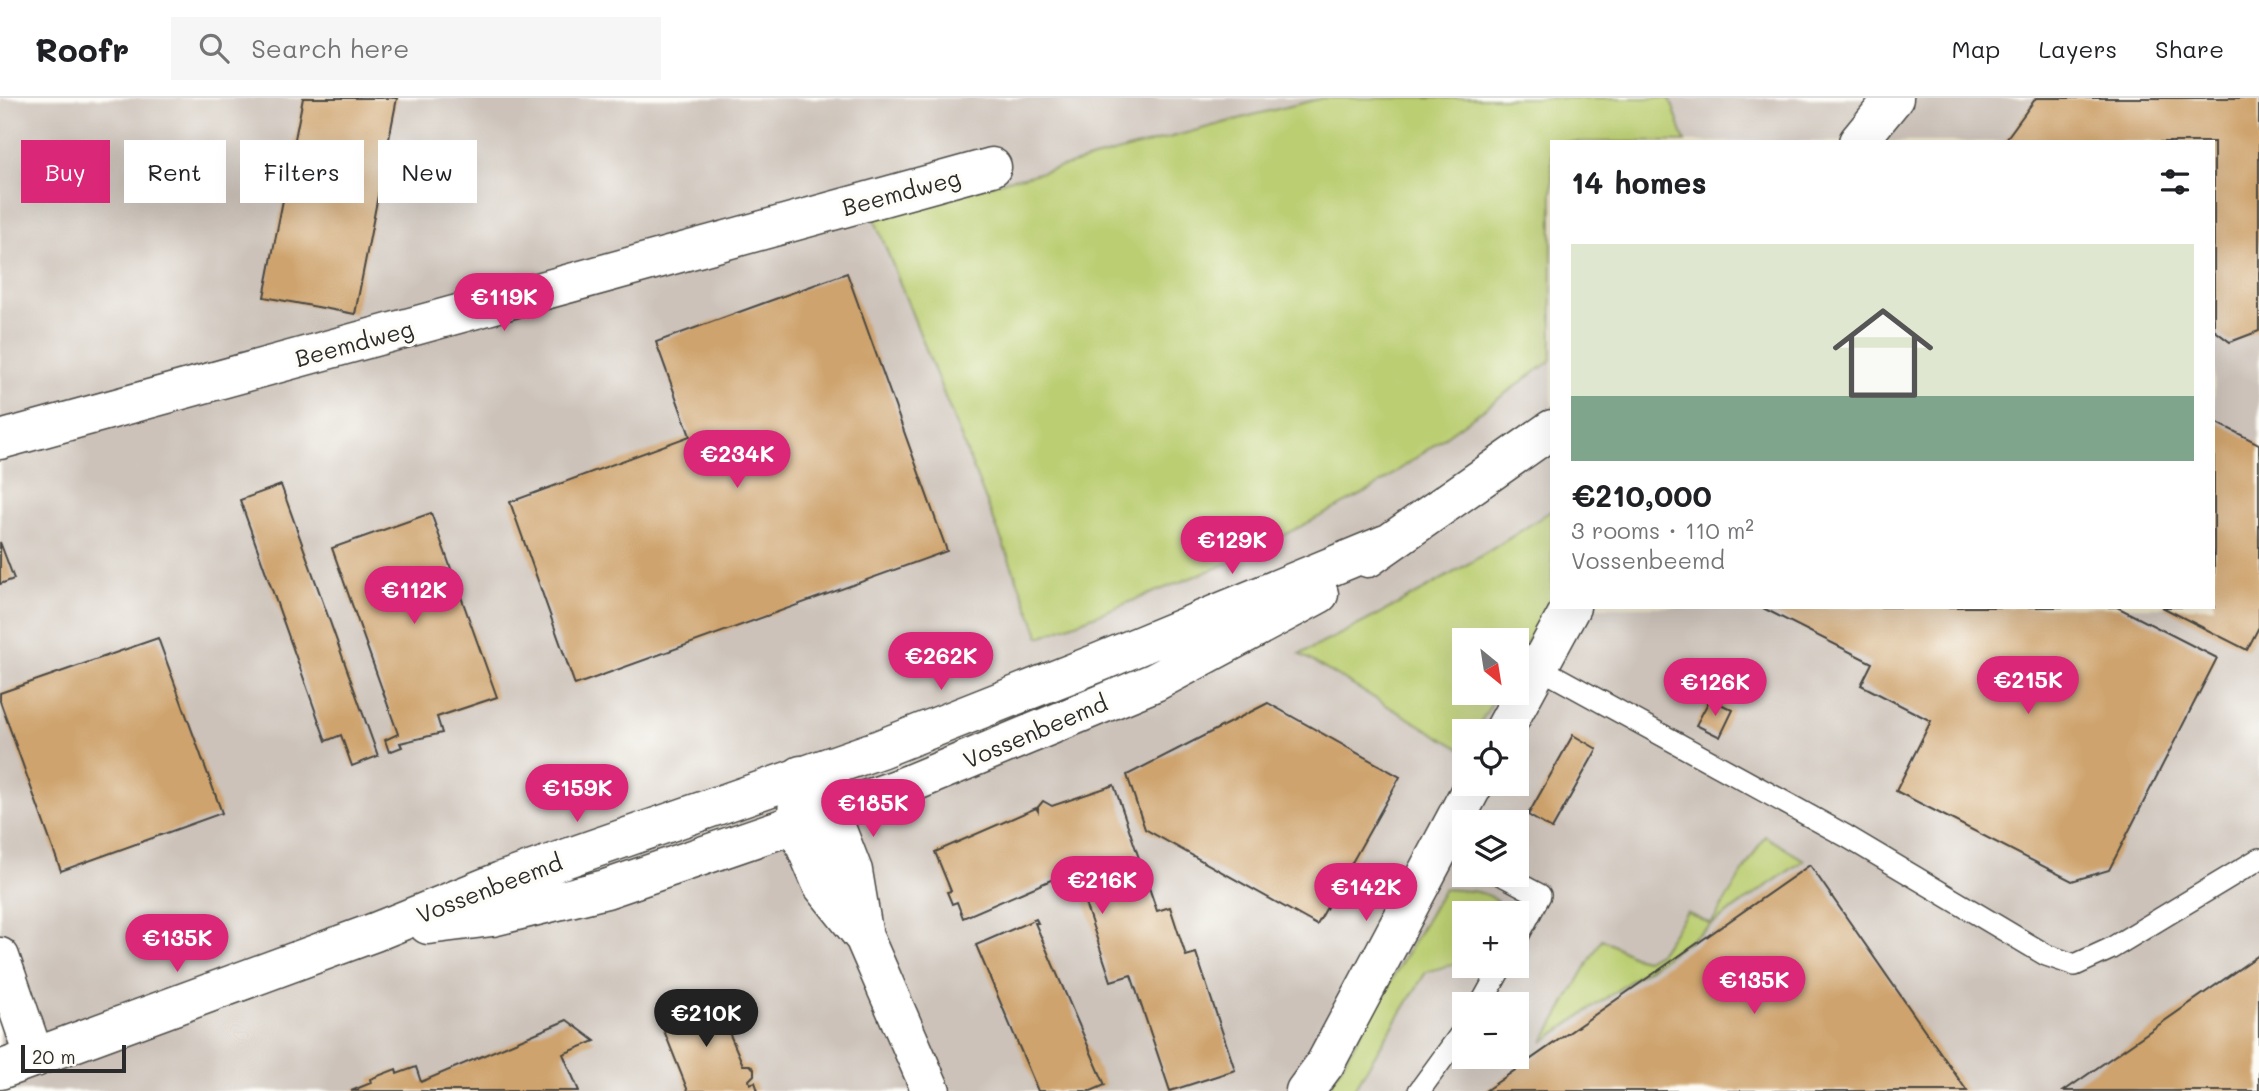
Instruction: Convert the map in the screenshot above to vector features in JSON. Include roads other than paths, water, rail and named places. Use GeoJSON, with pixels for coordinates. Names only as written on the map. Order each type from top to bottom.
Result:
{"type":"FeatureCollection","features":[{"type":"Feature","properties":{"kind":"main road"},"geometry":{"type":"LineString","coordinates":[[1860,140],[1894,98]]}},
{"type":"Feature","properties":{"kind":"main road","name":"Beemdweg"},"geometry":{"type":"LineString","coordinates":[[0,440],[992,167]]}},
{"type":"Feature","properties":{"kind":"main road","name":"Vossenbeemd"},"geometry":{"type":"LineString","coordinates":[[374,932],[492,917],[606,889],[897,789],[1154,682],[1255,630],[1321,592],[1550,430]]}},
{"type":"Feature","properties":{"kind":"main road","name":"Vossenbeemd"},"geometry":{"type":"LineString","coordinates":[[0,1070],[374,932],[501,881],[880,749],[1387,544]]}},
{"type":"Feature","properties":{"kind":"main road"},"geometry":{"type":"LineString","coordinates":[[1510,719],[1570,609]]}},
{"type":"Feature","properties":{"kind":"main road"},"geometry":{"type":"LineString","coordinates":[[801,775],[813,818],[822,885],[863,937],[931,1091]]}},
{"type":"Feature","properties":{"kind":"main road"},"geometry":{"type":"LineString","coordinates":[[1305,1091],[1325,1065],[1452,852]]}},
{"type":"Feature","properties":{"kind":"main road"},"geometry":{"type":"LineString","coordinates":[[0,957],[35,1058]]}},
{"type":"Feature","properties":{"kind":"lane"},"geometry":{"type":"LineString","coordinates":[[1538,667],[1846,836],[2046,955],[2075,965],[2110,949],[2259,859]]}},
{"type":"Feature","properties":{"kind":"lane"},"geometry":{"type":"LineString","coordinates":[[1525,887],[1540,895],[1529,916]]}},
{"type":"Feature","properties":{"kind":"lane"},"geometry":{"type":"LineString","coordinates":[[1419,1091],[1452,1046]]}}]}
